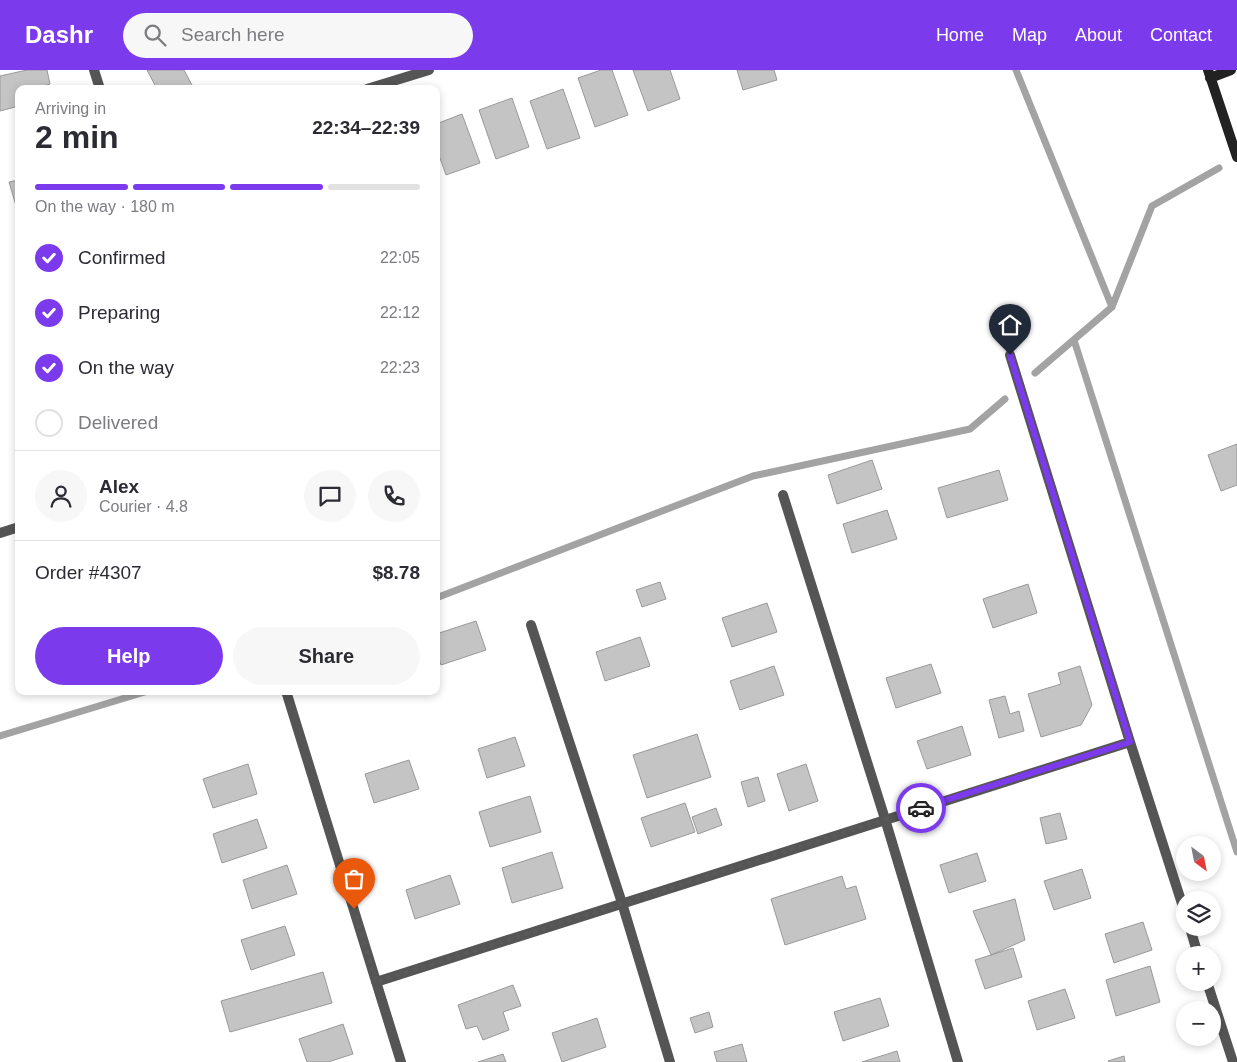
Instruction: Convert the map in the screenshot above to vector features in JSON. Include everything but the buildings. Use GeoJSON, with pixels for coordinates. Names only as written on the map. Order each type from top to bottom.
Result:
{"type":"FeatureCollection","features":[{"type":"Feature","properties":{"kind":"street"},"geometry":{"type":"LineString","coordinates":[[94,70],[99,85]]}},
{"type":"Feature","properties":{"kind":"street"},"geometry":{"type":"LineString","coordinates":[[380,85],[429,70]]}},
{"type":"Feature","properties":{"kind":"street"},"geometry":{"type":"LineString","coordinates":[[1231,70],[1209,74],[1237,157]]}},
{"type":"Feature","properties":{"kind":"street"},"geometry":{"type":"LineString","coordinates":[[1010,355],[1178,891]]}},
{"type":"Feature","properties":{"kind":"street"},"geometry":{"type":"LineString","coordinates":[[782,495],[885,819],[958,1062]]}},
{"type":"Feature","properties":{"kind":"street"},"geometry":{"type":"LineString","coordinates":[[0,533],[15,528]]}},
{"type":"Feature","properties":{"kind":"street"},"geometry":{"type":"LineString","coordinates":[[531,625],[622,903],[670,1062]]}},
{"type":"Feature","properties":{"kind":"street"},"geometry":{"type":"LineString","coordinates":[[287,695],[401,1062]]}},
{"type":"Feature","properties":{"kind":"street"},"geometry":{"type":"LineString","coordinates":[[376,982],[1130,742]]}},
{"type":"Feature","properties":{"kind":"street"},"geometry":{"type":"LineString","coordinates":[[1210,991],[1233,1062]]}},
{"type":"Feature","properties":{"kind":"waterway"},"geometry":{"type":"LineString","coordinates":[[1016,70],[1112,307]]}},
{"type":"Feature","properties":{"kind":"waterway"},"geometry":{"type":"LineString","coordinates":[[1035,373],[1112,307],[1152,206],[1219,168]]}},
{"type":"Feature","properties":{"kind":"waterway"},"geometry":{"type":"LineString","coordinates":[[1074,340],[1237,852]]}},
{"type":"Feature","properties":{"kind":"waterway"},"geometry":{"type":"LineString","coordinates":[[440,596],[753,476],[970,429],[1005,399]]}},
{"type":"Feature","properties":{"kind":"waterway"},"geometry":{"type":"LineString","coordinates":[[0,736],[135,695]]}},
{"type":"Feature","properties":{"kind":"way so far"},"geometry":{"type":"LineString","coordinates":[[354,909],[376,982],[921,808]]}},
{"type":"Feature","properties":{"kind":"route"},"geometry":{"type":"LineString","coordinates":[[921,808],[1130,742],[1010,355]]}}]}
